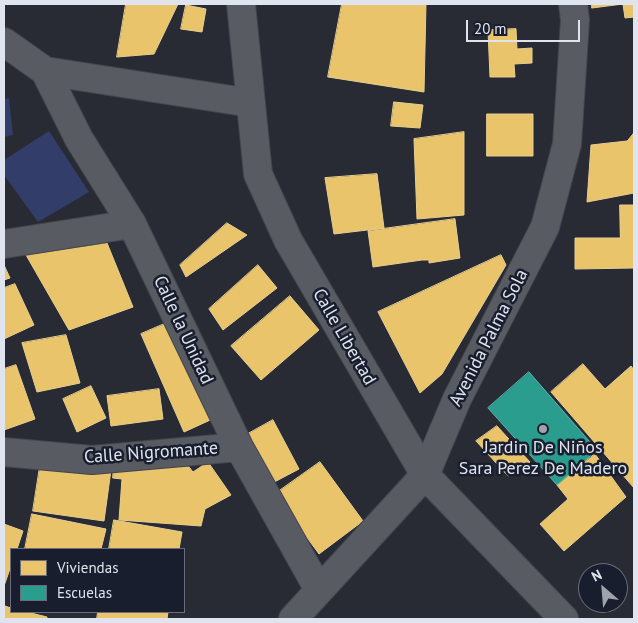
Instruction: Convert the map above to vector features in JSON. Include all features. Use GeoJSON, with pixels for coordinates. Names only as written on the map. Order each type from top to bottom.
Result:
{"type":"FeatureCollection","features":[{"type":"Feature","properties":{"kind":"street","name":"Calle Libertad"},"geometry":{"type":"LineString","coordinates":[[241,4],[258,174],[288,240],[425,475]]}},
{"type":"Feature","properties":{"kind":"street","name":"Avenida Palma Sola"},"geometry":{"type":"LineString","coordinates":[[425,475],[457,399],[545,227],[567,144],[575,20],[572,4]]}},
{"type":"Feature","properties":{"kind":"street","name":"Calle la Unidad"},"geometry":{"type":"LineString","coordinates":[[4,42],[45,71],[251,103]]}},
{"type":"Feature","properties":{"kind":"street","name":"Calle la Unidad"},"geometry":{"type":"LineString","coordinates":[[45,71],[79,139],[132,224],[239,447],[320,590]]}},
{"type":"Feature","properties":{"kind":"street"},"geometry":{"type":"LineString","coordinates":[[4,244],[132,224]]}},
{"type":"Feature","properties":{"kind":"street","name":"Calle Nigromante"},"geometry":{"type":"LineString","coordinates":[[4,452],[92,460],[239,447]]}},
{"type":"Feature","properties":{"kind":"street"},"geometry":{"type":"LineString","coordinates":[[293,619],[425,475],[564,619]]}},
{"type":"Feature","properties":{"kind":"shaded area"},"geometry":{"type":"Polygon","coordinates":[[[9,98],[13,135],[4,137],[4,99],[9,98]]]}},
{"type":"Feature","properties":{"kind":"shaded area"},"geometry":{"type":"Polygon","coordinates":[[[49,131],[89,192],[38,222],[4,175],[4,160],[49,131]]]}},
{"type":"Feature","properties":{"kind":"building: Viviendas"},"geometry":{"type":"Polygon","coordinates":[[[126,4],[178,4],[154,54],[117,57],[126,4]]]}},
{"type":"Feature","properties":{"kind":"building: Viviendas"},"geometry":{"type":"Polygon","coordinates":[[[342,4],[426,4],[424,92],[328,77],[342,4]]]}},
{"type":"Feature","properties":{"kind":"building: Viviendas"},"geometry":{"type":"Polygon","coordinates":[[[592,4],[623,4],[592,8],[592,4]]]}},
{"type":"Feature","properties":{"kind":"building: Viviendas"},"geometry":{"type":"Polygon","coordinates":[[[623,4],[634,4],[634,17],[625,18],[623,4]]]}},
{"type":"Feature","properties":{"kind":"building: Viviendas"},"geometry":{"type":"Polygon","coordinates":[[[186,5],[206,9],[202,32],[181,29],[186,5]]]}},
{"type":"Feature","properties":{"kind":"building: Viviendas"},"geometry":{"type":"Polygon","coordinates":[[[516,29],[517,49],[532,48],[532,63],[514,64],[515,77],[490,77],[488,30],[516,29]]]}},
{"type":"Feature","properties":{"kind":"building: Viviendas"},"geometry":{"type":"Polygon","coordinates":[[[394,102],[423,105],[420,128],[391,126],[394,102]]]}},
{"type":"Feature","properties":{"kind":"building: Viviendas"},"geometry":{"type":"Polygon","coordinates":[[[487,114],[533,114],[533,156],[487,156],[487,114]]]}},
{"type":"Feature","properties":{"kind":"building: Viviendas"},"geometry":{"type":"Polygon","coordinates":[[[464,132],[464,215],[417,219],[414,139],[464,132]]]}},
{"type":"Feature","properties":{"kind":"building: Viviendas"},"geometry":{"type":"Polygon","coordinates":[[[634,133],[634,193],[587,202],[591,145],[627,141],[634,133]]]}},
{"type":"Feature","properties":{"kind":"building: Viviendas"},"geometry":{"type":"Polygon","coordinates":[[[377,174],[384,228],[334,234],[325,178],[377,174]]]}},
{"type":"Feature","properties":{"kind":"building: Viviendas"},"geometry":{"type":"Polygon","coordinates":[[[620,205],[634,205],[634,268],[575,269],[575,238],[620,238],[620,205]]]}},
{"type":"Feature","properties":{"kind":"building: Viviendas"},"geometry":{"type":"Polygon","coordinates":[[[455,219],[460,258],[429,263],[429,260],[422,260],[373,267],[368,231],[455,219]]]}},
{"type":"Feature","properties":{"kind":"building: Viviendas"},"geometry":{"type":"Polygon","coordinates":[[[227,223],[247,235],[186,277],[180,265],[227,223]]]}},
{"type":"Feature","properties":{"kind":"building: Viviendas"},"geometry":{"type":"Polygon","coordinates":[[[107,243],[133,307],[69,330],[26,255],[107,243]]]}},
{"type":"Feature","properties":{"kind":"building: Viviendas"},"geometry":{"type":"Polygon","coordinates":[[[501,255],[506,265],[442,374],[420,393],[378,312],[501,255]]]}},
{"type":"Feature","properties":{"kind":"building: Viviendas"},"geometry":{"type":"Polygon","coordinates":[[[4,265],[10,278],[4,280],[4,265]]]}},
{"type":"Feature","properties":{"kind":"building: Viviendas"},"geometry":{"type":"Polygon","coordinates":[[[258,265],[277,288],[223,330],[209,309],[258,265]]]}},
{"type":"Feature","properties":{"kind":"building: Viviendas"},"geometry":{"type":"Polygon","coordinates":[[[15,284],[34,325],[4,339],[4,288],[15,284]]]}},
{"type":"Feature","properties":{"kind":"building: Viviendas"},"geometry":{"type":"Polygon","coordinates":[[[290,296],[319,330],[261,380],[231,346],[290,296]]]}},
{"type":"Feature","properties":{"kind":"building: Viviendas"},"geometry":{"type":"Polygon","coordinates":[[[176,319],[219,416],[184,432],[141,334],[176,319]]]}},
{"type":"Feature","properties":{"kind":"building: Viviendas"},"geometry":{"type":"Polygon","coordinates":[[[66,335],[80,383],[37,392],[22,343],[66,335]]]}},
{"type":"Feature","properties":{"kind":"building: Viviendas"},"geometry":{"type":"Polygon","coordinates":[[[583,364],[605,389],[631,366],[634,370],[634,488],[551,392],[583,364]]]}},
{"type":"Feature","properties":{"kind":"building: Viviendas"},"geometry":{"type":"Polygon","coordinates":[[[16,365],[35,419],[4,430],[4,369],[16,365]]]}},
{"type":"Feature","properties":{"kind":"building: Viviendas"},"geometry":{"type":"Polygon","coordinates":[[[91,386],[106,418],[77,432],[63,399],[91,386]]]}},
{"type":"Feature","properties":{"kind":"building: Viviendas"},"geometry":{"type":"Polygon","coordinates":[[[159,389],[163,419],[111,426],[107,396],[159,389]]]}},
{"type":"Feature","properties":{"kind":"building: Viviendas"},"geometry":{"type":"Polygon","coordinates":[[[273,420],[299,469],[263,488],[237,440],[273,420]]]}},
{"type":"Feature","properties":{"kind":"building: Viviendas"},"geometry":{"type":"Polygon","coordinates":[[[497,426],[530,462],[508,476],[476,441],[497,426]]]}},
{"type":"Feature","properties":{"kind":"building: Viviendas"},"geometry":{"type":"Polygon","coordinates":[[[595,454],[626,497],[564,551],[540,524],[568,499],[557,485],[595,454]]]}},
{"type":"Feature","properties":{"kind":"building: Viviendas"},"geometry":{"type":"Polygon","coordinates":[[[41,460],[111,470],[104,521],[33,511],[41,460]]]}},
{"type":"Feature","properties":{"kind":"building: Viviendas"},"geometry":{"type":"Polygon","coordinates":[[[114,461],[189,467],[193,472],[208,462],[231,495],[205,509],[201,526],[119,520],[122,479],[113,478],[114,461]]]}},
{"type":"Feature","properties":{"kind":"building: Viviendas"},"geometry":{"type":"Polygon","coordinates":[[[320,462],[363,521],[319,554],[275,494],[320,462]]]}},
{"type":"Feature","properties":{"kind":"building: Viviendas"},"geometry":{"type":"Polygon","coordinates":[[[32,514],[106,529],[101,548],[25,548],[32,514]]]}},
{"type":"Feature","properties":{"kind":"building: Viviendas"},"geometry":{"type":"Polygon","coordinates":[[[114,520],[182,532],[179,548],[109,548],[114,520]]]}},
{"type":"Feature","properties":{"kind":"building: Viviendas"},"geometry":{"type":"Polygon","coordinates":[[[4,524],[23,531],[17,548],[10,548],[10,569],[4,586],[4,524]]]}},
{"type":"Feature","properties":{"kind":"building: Viviendas"},"geometry":{"type":"Polygon","coordinates":[[[5,606],[10,608],[10,613],[31,613],[47,617],[47,619],[4,619],[5,606]]]}},
{"type":"Feature","properties":{"kind":"building: Viviendas"},"geometry":{"type":"Polygon","coordinates":[[[98,613],[168,613],[167,619],[97,619],[98,613]]]}},
{"type":"Feature","properties":{"kind":"building: Escuelas","name":"Jardin De Niños Sara Perez De Madero"},"geometry":{"type":"Polygon","coordinates":[[[529,372],[597,450],[557,485],[488,408],[529,372]]]}},
{"type":"Feature","properties":{"kind":"place","name":"Jardin De Niños Sara Perez De Madero"},"geometry":{"type":"Point","coordinates":[543,429]}}]}
